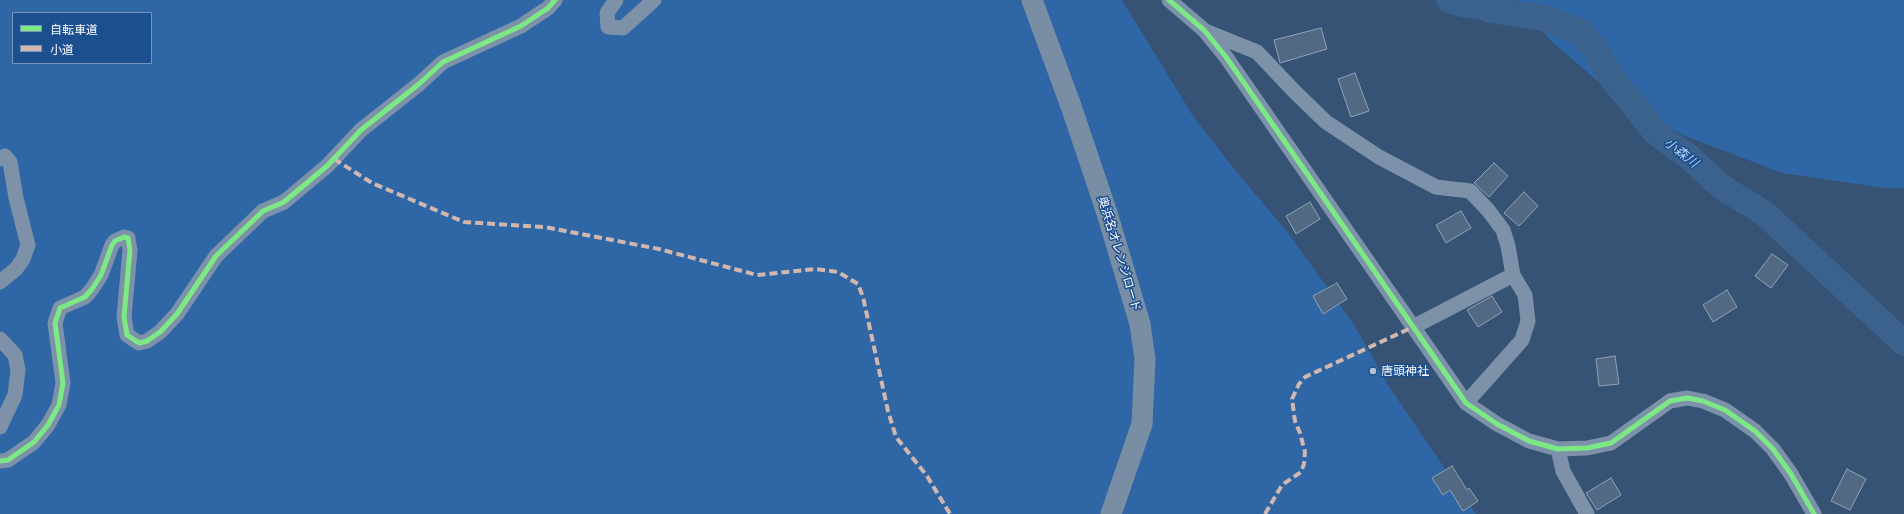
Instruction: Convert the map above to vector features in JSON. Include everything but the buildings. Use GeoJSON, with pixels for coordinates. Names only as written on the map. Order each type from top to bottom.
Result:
{"type":"FeatureCollection","features":[{"type":"Feature","properties":{"kind":"street"},"geometry":{"type":"LineString","coordinates":[[0,460],[8,460],[34,442],[48,426],[59,405],[63,383],[55,323],[60,308],[85,297],[92,289],[101,275],[112,245],[115,241],[124,237],[128,238],[130,250],[124,317],[126,335],[139,343],[147,341],[160,332],[177,314],[216,256],[263,211],[284,202],[327,166],[361,130],[419,84],[443,62],[521,26],[548,8],[555,0]]}},
{"type":"Feature","properties":{"kind":"street"},"geometry":{"type":"LineString","coordinates":[[616,0],[607,13],[608,27],[624,28],[654,0]]}},
{"type":"Feature","properties":{"kind":"street","name":"奥浜名オレンジロード"},"geometry":{"type":"LineString","coordinates":[[1032,0],[1071,106],[1105,206],[1140,324],[1145,359],[1142,424],[1111,514]]}},
{"type":"Feature","properties":{"kind":"street"},"geometry":{"type":"LineString","coordinates":[[1169,0],[1204,30],[1226,57],[1466,403],[1497,424],[1529,441],[1558,449],[1587,448],[1611,443],[1670,401],[1687,398],[1703,401],[1725,410],[1755,431],[1773,449],[1791,474],[1814,514]]}},
{"type":"Feature","properties":{"kind":"street"},"geometry":{"type":"LineString","coordinates":[[1204,30],[1257,52],[1326,122],[1379,157],[1436,187],[1470,191],[1488,210],[1503,230],[1508,246],[1513,275],[1525,295],[1528,321],[1522,340],[1466,403]]}},
{"type":"Feature","properties":{"kind":"street"},"geometry":{"type":"LineString","coordinates":[[0,159],[5,156],[10,162],[16,198],[28,245],[16,269],[0,282]]}},
{"type":"Feature","properties":{"kind":"street"},"geometry":{"type":"LineString","coordinates":[[1413,327],[1513,275]]}},
{"type":"Feature","properties":{"kind":"street"},"geometry":{"type":"LineString","coordinates":[[0,338],[15,355],[18,370],[15,394],[0,427]]}},
{"type":"Feature","properties":{"kind":"street"},"geometry":{"type":"LineString","coordinates":[[1558,449],[1563,470],[1587,514]]}},
{"type":"Feature","properties":{"kind":"shaded area"},"geometry":{"type":"Polygon","coordinates":[[[0,0],[1122,0],[1193,116],[1236,171],[1288,233],[1353,323],[1390,388],[1476,514],[0,514],[0,0]]]}},
{"type":"Feature","properties":{"kind":"shaded area"},"geometry":{"type":"Polygon","coordinates":[[[1513,0],[1904,0],[1904,188],[1885,188],[1782,173],[1683,135],[1622,102],[1551,41],[1513,0]]]}},
{"type":"Feature","properties":{"kind":"waterway","name":"小森川"},"geometry":{"type":"LineString","coordinates":[[1449,0],[1461,4],[1488,8],[1490,10],[1543,18],[1579,31],[1595,48],[1612,78],[1657,134],[1688,156],[1723,188],[1764,213],[1904,343]]}},
{"type":"Feature","properties":{"kind":"marked path"},"geometry":{"type":"LineString","coordinates":[[334,159],[372,183],[464,222],[544,227],[659,249],[757,275],[816,269],[838,272],[858,284],[863,297],[888,411],[896,437],[927,476],[950,514]]}},
{"type":"Feature","properties":{"kind":"marked path"},"geometry":{"type":"LineString","coordinates":[[1265,514],[1282,485],[1301,472],[1304,464],[1305,452],[1295,421],[1292,399],[1299,384],[1305,377],[1413,327]]}},
{"type":"Feature","properties":{"kind":"cycle path"},"geometry":{"type":"LineString","coordinates":[[0,461],[8,460],[34,442],[48,425],[59,405],[63,383],[55,323],[60,308],[85,297],[92,289],[101,275],[112,245],[115,241],[124,237],[128,238],[130,250],[124,317],[127,335],[139,343],[147,341],[160,332],[177,314],[216,256],[263,211],[284,202],[327,166],[361,130],[419,84],[443,62],[521,26],[548,8],[555,0]]}},
{"type":"Feature","properties":{"kind":"cycle path"},"geometry":{"type":"LineString","coordinates":[[1169,0],[1204,30],[1226,57],[1466,403],[1497,424],[1529,441],[1558,449],[1587,448],[1611,443],[1670,401],[1687,398],[1703,401],[1725,410],[1755,431],[1773,449],[1791,474],[1814,514]]}},
{"type":"Feature","properties":{"kind":"place","name":"唐頭神社"},"geometry":{"type":"Point","coordinates":[1373,371]}}]}
